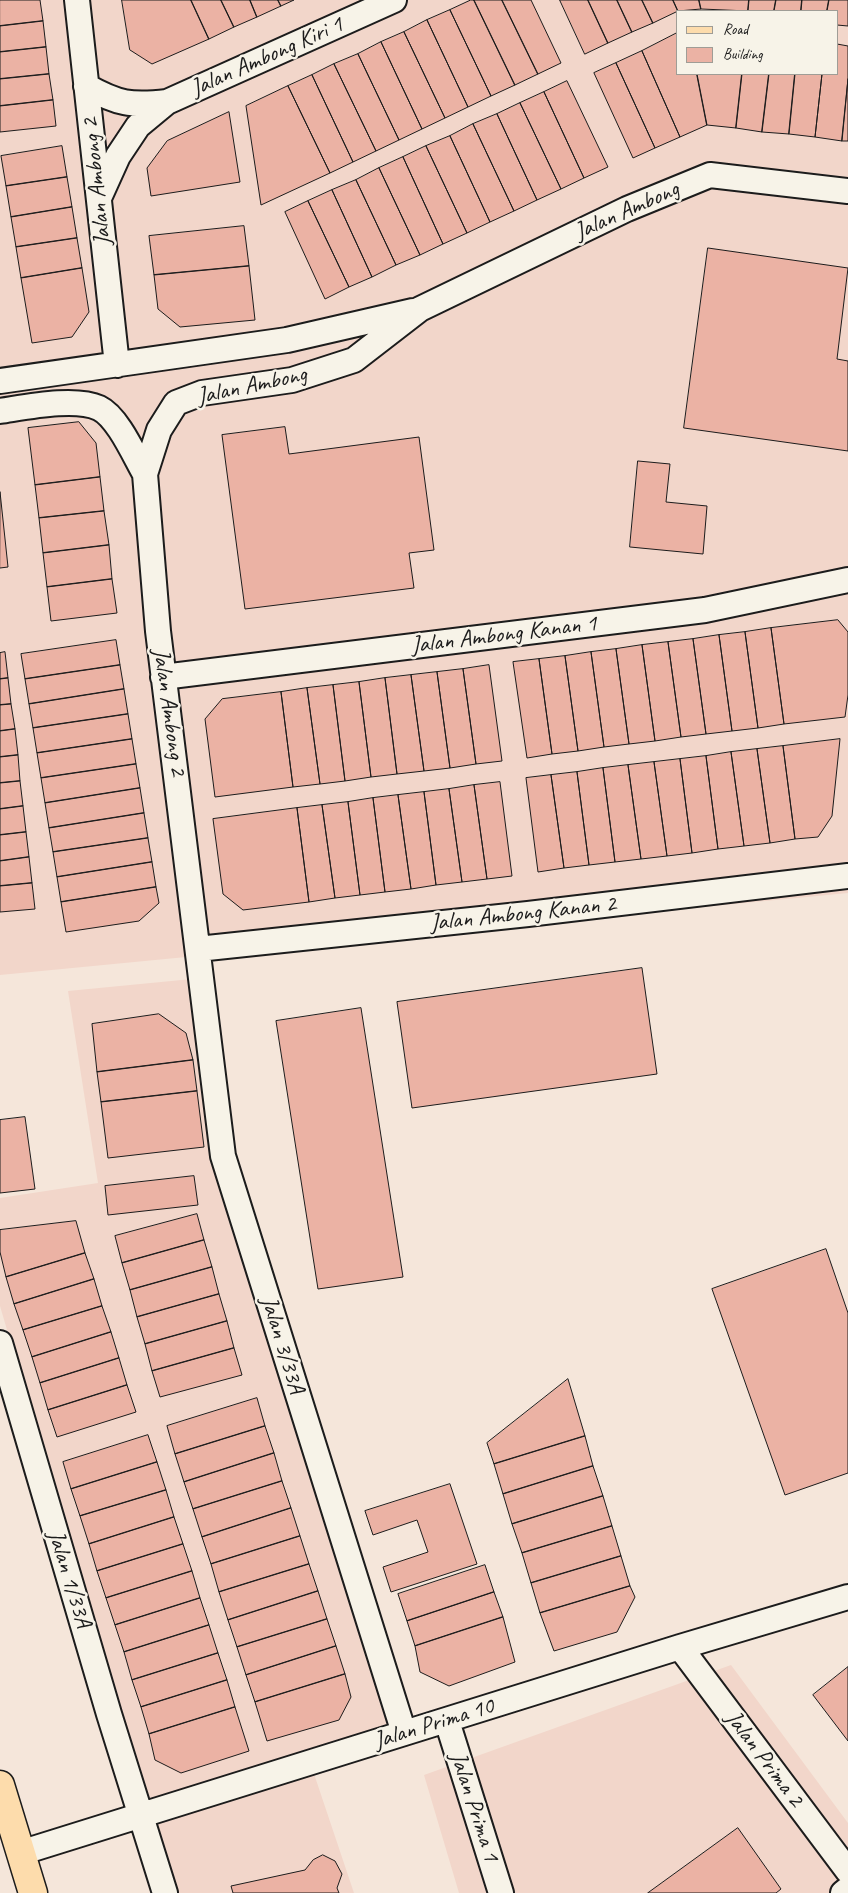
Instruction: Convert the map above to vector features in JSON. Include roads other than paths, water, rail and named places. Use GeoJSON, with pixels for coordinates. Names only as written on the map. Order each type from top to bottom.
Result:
{"type":"FeatureCollection","features":[{"type":"Feature","properties":{"kind":"main road"},"geometry":{"type":"LineString","coordinates":[[1,1793],[33,1893]]}},
{"type":"Feature","properties":{"kind":"street","name":"Jalan Ambong 2"},"geometry":{"type":"LineString","coordinates":[[77,0],[117,365]]}},
{"type":"Feature","properties":{"kind":"street","name":"Jalan Ambong Kiri 1"},"geometry":{"type":"LineString","coordinates":[[99,198],[118,156],[138,126],[167,102],[394,0]]}},
{"type":"Feature","properties":{"kind":"street","name":"Jalan Ambong Kiri 1"},"geometry":{"type":"LineString","coordinates":[[86,86],[110,100],[138,105],[167,102]]}},
{"type":"Feature","properties":{"kind":"street","name":"Jalan Ambong"},"geometry":{"type":"LineString","coordinates":[[144,474],[159,430],[176,403],[202,393],[292,380],[354,360],[420,309],[627,209],[710,176],[848,192]]}},
{"type":"Feature","properties":{"kind":"street","name":"Jalan Ambong"},"geometry":{"type":"LineString","coordinates":[[0,380],[287,340],[420,309]]}},
{"type":"Feature","properties":{"kind":"street"},"geometry":{"type":"LineString","coordinates":[[0,411],[76,403],[100,408],[116,424],[144,474]]}},
{"type":"Feature","properties":{"kind":"street","name":"Jalan Ambong 2"},"geometry":{"type":"LineString","coordinates":[[144,474],[163,677],[198,948]]}},
{"type":"Feature","properties":{"kind":"street","name":"Jalan Ambong Kanan 1"},"geometry":{"type":"LineString","coordinates":[[163,677],[706,610],[846,582]]}},
{"type":"Feature","properties":{"kind":"street","name":"Jalan Ambong Kanan 2"},"geometry":{"type":"LineString","coordinates":[[198,948],[528,914],[848,876]]}},
{"type":"Feature","properties":{"kind":"street","name":"Jalan 3/33A"},"geometry":{"type":"LineString","coordinates":[[198,948],[223,1156],[404,1733]]}},
{"type":"Feature","properties":{"kind":"street","name":"Jalan 1/33A"},"geometry":{"type":"LineString","coordinates":[[0,1343],[139,1815],[165,1893]]}},
{"type":"Feature","properties":{"kind":"street","name":"Jalan Prima 10"},"geometry":{"type":"LineString","coordinates":[[20,1853],[680,1647],[848,1597]]}},
{"type":"Feature","properties":{"kind":"street","name":"Jalan Prima 2"},"geometry":{"type":"LineString","coordinates":[[680,1647],[848,1871]]}},
{"type":"Feature","properties":{"kind":"street","name":"Jalan Prima 1"},"geometry":{"type":"LineString","coordinates":[[447,1721],[502,1893]]}},
{"type":"Feature","properties":{"kind":"street"},"geometry":{"type":"LineString","coordinates":[[843,1893],[848,1889]]}}]}
